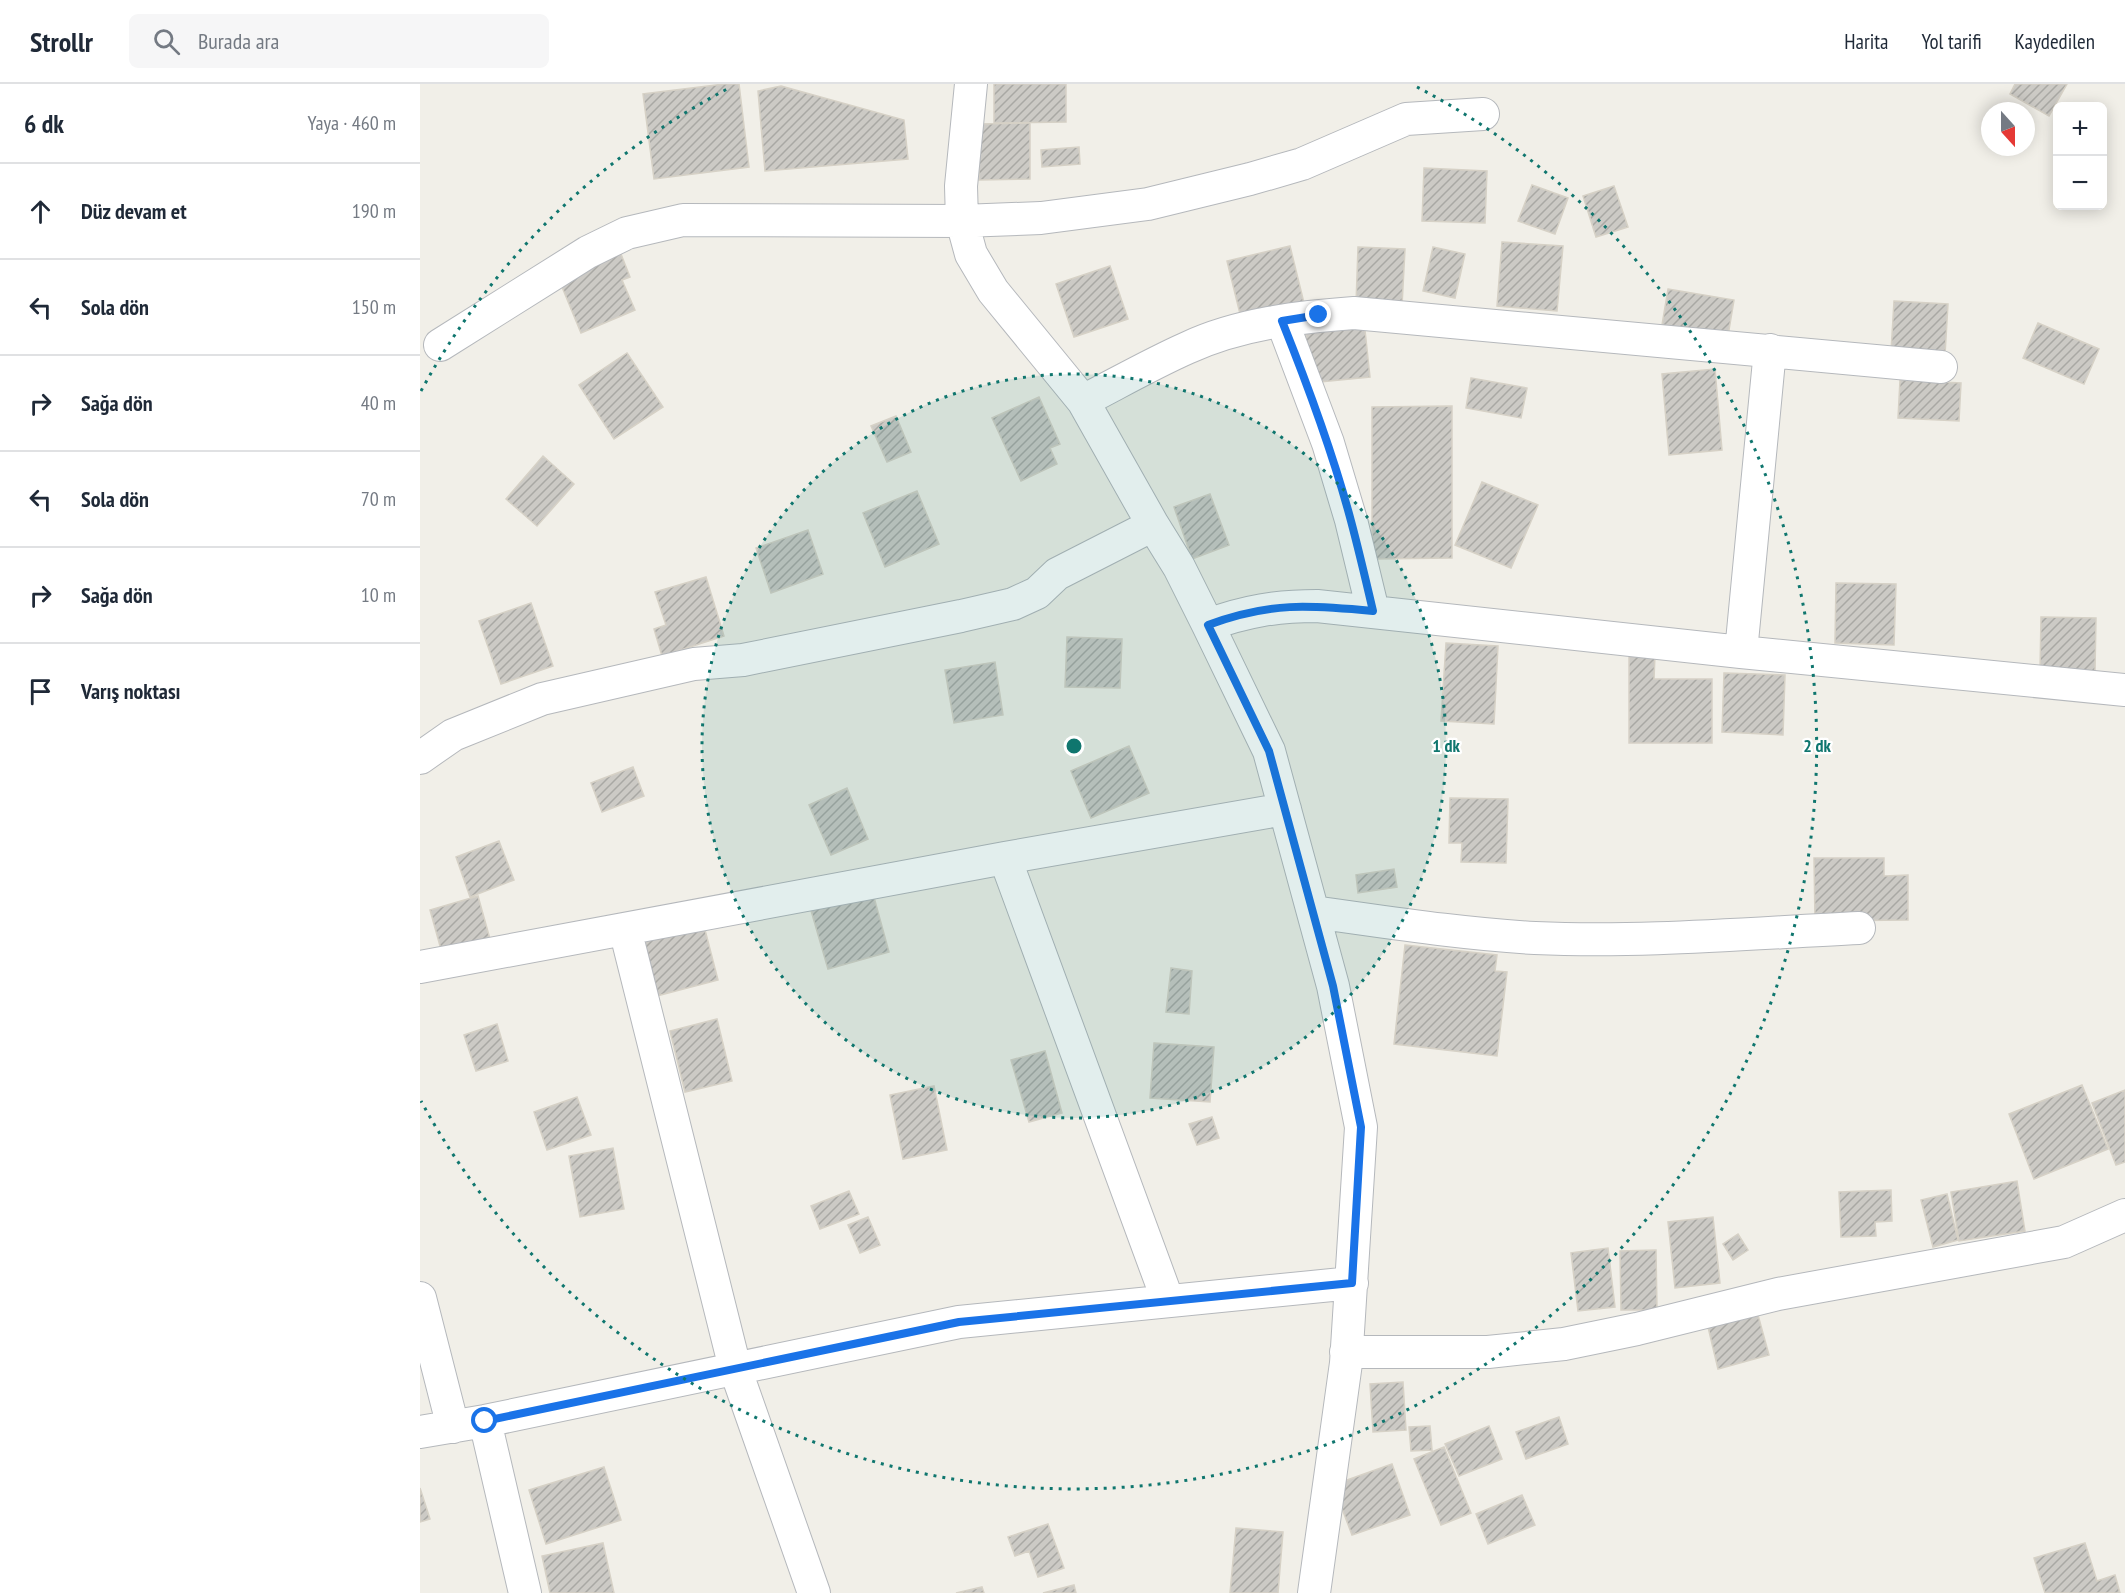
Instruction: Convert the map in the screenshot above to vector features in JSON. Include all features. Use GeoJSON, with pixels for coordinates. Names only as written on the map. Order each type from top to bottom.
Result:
{"type":"FeatureCollection","features":[{"type":"Feature","properties":{"kind":"street"},"geometry":{"type":"LineString","coordinates":[[971,84],[961,186],[962,221],[971,254],[993,291],[1020,327],[1083,401],[1179,567],[1208,625],[1269,751],[1333,986],[1361,1127],[1346,1352],[1314,1593]]}},
{"type":"Feature","properties":{"kind":"street"},"geometry":{"type":"LineString","coordinates":[[440,345],[588,252],[627,233],[683,220],[962,221],[1041,218],[1148,204],[1302,164],[1406,119],[1483,114]]}},
{"type":"Feature","properties":{"kind":"street"},"geometry":{"type":"LineString","coordinates":[[1083,401],[1187,347],[1232,332],[1282,321],[1354,313],[1941,367]]}},
{"type":"Feature","properties":{"kind":"street"},"geometry":{"type":"LineString","coordinates":[[1282,321],[1331,454],[1351,520],[1373,611]]}},
{"type":"Feature","properties":{"kind":"street"},"geometry":{"type":"LineString","coordinates":[[1741,652],[1770,350]]}},
{"type":"Feature","properties":{"kind":"street"},"geometry":{"type":"LineString","coordinates":[[420,758],[453,735],[542,699],[694,664],[743,660],[1013,604],[1037,593],[1057,574],[1153,525]]}},
{"type":"Feature","properties":{"kind":"street"},"geometry":{"type":"LineString","coordinates":[[1208,625],[1256,610],[1284,606],[1317,606],[1741,652],[2125,690]]}},
{"type":"Feature","properties":{"kind":"street"},"geometry":{"type":"LineString","coordinates":[[420,967],[1005,858],[1285,809]]}},
{"type":"Feature","properties":{"kind":"street"},"geometry":{"type":"LineString","coordinates":[[1005,858],[1168,1301]]}},
{"type":"Feature","properties":{"kind":"street"},"geometry":{"type":"LineString","coordinates":[[1313,912],[1535,938],[1618,939],[1859,928]]}},
{"type":"Feature","properties":{"kind":"street"},"geometry":{"type":"LineString","coordinates":[[625,929],[735,1368],[814,1593]]}},
{"type":"Feature","properties":{"kind":"street"},"geometry":{"type":"LineString","coordinates":[[1346,1352],[1488,1352],[1564,1344],[1637,1329],[1778,1294],[2064,1242],[2125,1215]]}},
{"type":"Feature","properties":{"kind":"street"},"geometry":{"type":"LineString","coordinates":[[420,1432],[485,1421],[959,1322],[1352,1283]]}},
{"type":"Feature","properties":{"kind":"street"},"geometry":{"type":"LineString","coordinates":[[420,1298],[453,1427]]}},
{"type":"Feature","properties":{"kind":"street"},"geometry":{"type":"LineString","coordinates":[[485,1421],[525,1593]]}},
{"type":"Feature","properties":{"kind":"building"},"geometry":{"type":"Polygon","coordinates":[[[739,84],[749,167],[654,179],[643,94],[739,84]]]}},
{"type":"Feature","properties":{"kind":"building"},"geometry":{"type":"Polygon","coordinates":[[[994,84],[1066,84],[1066,122],[994,123],[994,84]]]}},
{"type":"Feature","properties":{"kind":"building"},"geometry":{"type":"Polygon","coordinates":[[[2015,84],[2067,84],[2057,102],[2053,102],[2053,109],[2049,116],[2035,108],[2035,102],[2024,102],[2010,94],[2015,84]]]}},
{"type":"Feature","properties":{"kind":"building"},"geometry":{"type":"Polygon","coordinates":[[[781,86],[904,120],[908,159],[765,171],[758,91],[781,86]]]}},
{"type":"Feature","properties":{"kind":"building"},"geometry":{"type":"Polygon","coordinates":[[[1030,123],[1030,179],[979,180],[979,124],[1030,123]]]}},
{"type":"Feature","properties":{"kind":"building"},"geometry":{"type":"Polygon","coordinates":[[[1079,147],[1080,164],[1042,167],[1041,150],[1079,147]]]}},
{"type":"Feature","properties":{"kind":"building"},"geometry":{"type":"Polygon","coordinates":[[[1424,168],[1487,171],[1485,223],[1422,221],[1424,168]]]}},
{"type":"Feature","properties":{"kind":"building"},"geometry":{"type":"Polygon","coordinates":[[[1532,185],[1568,198],[1555,234],[1518,221],[1532,185]]]}},
{"type":"Feature","properties":{"kind":"building"},"geometry":{"type":"Polygon","coordinates":[[[1614,186],[1628,227],[1596,237],[1583,196],[1614,186]]]}},
{"type":"Feature","properties":{"kind":"building"},"geometry":{"type":"Polygon","coordinates":[[[1502,242],[1563,246],[1557,311],[1497,306],[1502,242]]]}},
{"type":"Feature","properties":{"kind":"building"},"geometry":{"type":"Polygon","coordinates":[[[1290,246],[1305,307],[1242,322],[1227,261],[1290,246]]]}},
{"type":"Feature","properties":{"kind":"building"},"geometry":{"type":"Polygon","coordinates":[[[1358,247],[1405,249],[1402,306],[1356,304],[1358,247]]]}},
{"type":"Feature","properties":{"kind":"building"},"geometry":{"type":"Polygon","coordinates":[[[1433,247],[1465,254],[1455,298],[1423,291],[1433,247]]]}},
{"type":"Feature","properties":{"kind":"building"},"geometry":{"type":"Polygon","coordinates":[[[619,249],[630,277],[622,280],[635,310],[581,333],[557,275],[619,249]]]}},
{"type":"Feature","properties":{"kind":"building"},"geometry":{"type":"Polygon","coordinates":[[[1110,266],[1128,319],[1074,337],[1056,284],[1110,266]]]}},
{"type":"Feature","properties":{"kind":"building"},"geometry":{"type":"Polygon","coordinates":[[[1668,289],[1734,300],[1728,336],[1662,325],[1668,289]]]}},
{"type":"Feature","properties":{"kind":"building"},"geometry":{"type":"Polygon","coordinates":[[[1894,301],[1948,304],[1945,355],[1891,352],[1894,301]]]}},
{"type":"Feature","properties":{"kind":"building"},"geometry":{"type":"Polygon","coordinates":[[[1364,321],[1370,377],[1310,383],[1305,326],[1364,321]]]}},
{"type":"Feature","properties":{"kind":"building"},"geometry":{"type":"Polygon","coordinates":[[[2038,323],[2099,349],[2084,384],[2023,358],[2038,323]]]}},
{"type":"Feature","properties":{"kind":"building"},"geometry":{"type":"Polygon","coordinates":[[[627,353],[663,407],[614,439],[579,385],[627,353]]]}},
{"type":"Feature","properties":{"kind":"building"},"geometry":{"type":"Polygon","coordinates":[[[1715,369],[1722,450],[1669,455],[1662,374],[1715,369]]]}},
{"type":"Feature","properties":{"kind":"building"},"geometry":{"type":"Polygon","coordinates":[[[1471,378],[1527,388],[1521,418],[1466,408],[1471,378]]]}},
{"type":"Feature","properties":{"kind":"building"},"geometry":{"type":"Polygon","coordinates":[[[1900,380],[1961,383],[1959,421],[1898,418],[1900,380]]]}},
{"type":"Feature","properties":{"kind":"building"},"geometry":{"type":"Polygon","coordinates":[[[1039,397],[1060,444],[1050,448],[1057,464],[1021,481],[992,418],[1039,397]]]}},
{"type":"Feature","properties":{"kind":"building"},"geometry":{"type":"Polygon","coordinates":[[[1452,406],[1452,558],[1372,559],[1372,407],[1452,406]]]}},
{"type":"Feature","properties":{"kind":"building"},"geometry":{"type":"Polygon","coordinates":[[[896,416],[911,452],[887,462],[871,426],[896,416]]]}},
{"type":"Feature","properties":{"kind":"building"},"geometry":{"type":"Polygon","coordinates":[[[543,456],[574,484],[537,526],[506,499],[543,456]]]}},
{"type":"Feature","properties":{"kind":"building"},"geometry":{"type":"Polygon","coordinates":[[[1482,482],[1538,505],[1511,568],[1455,545],[1482,482]]]}},
{"type":"Feature","properties":{"kind":"building"},"geometry":{"type":"Polygon","coordinates":[[[917,491],[939,544],[885,567],[863,513],[917,491]]]}},
{"type":"Feature","properties":{"kind":"building"},"geometry":{"type":"Polygon","coordinates":[[[1210,494],[1229,545],[1192,559],[1174,507],[1210,494]]]}},
{"type":"Feature","properties":{"kind":"building"},"geometry":{"type":"Polygon","coordinates":[[[808,530],[823,574],[771,593],[756,548],[808,530]]]}},
{"type":"Feature","properties":{"kind":"building"},"geometry":{"type":"Polygon","coordinates":[[[706,577],[724,636],[662,656],[654,629],[666,625],[655,592],[706,577]]]}},
{"type":"Feature","properties":{"kind":"building"},"geometry":{"type":"Polygon","coordinates":[[[1836,583],[1896,584],[1894,645],[1835,643],[1836,583]]]}},
{"type":"Feature","properties":{"kind":"building"},"geometry":{"type":"Polygon","coordinates":[[[531,603],[553,666],[501,684],[479,621],[531,603]]]}},
{"type":"Feature","properties":{"kind":"building"},"geometry":{"type":"Polygon","coordinates":[[[2041,617],[2096,618],[2095,671],[2040,671],[2041,617]]]}},
{"type":"Feature","properties":{"kind":"building"},"geometry":{"type":"Polygon","coordinates":[[[1067,637],[1122,639],[1120,688],[1065,687],[1067,637]]]}},
{"type":"Feature","properties":{"kind":"building"},"geometry":{"type":"Polygon","coordinates":[[[1446,643],[1498,646],[1494,724],[1441,721],[1446,643]]]}},
{"type":"Feature","properties":{"kind":"building"},"geometry":{"type":"Polygon","coordinates":[[[1629,654],[1655,655],[1654,679],[1712,679],[1712,743],[1629,743],[1629,654]]]}},
{"type":"Feature","properties":{"kind":"building"},"geometry":{"type":"Polygon","coordinates":[[[995,662],[1003,715],[954,723],[945,670],[995,662]]]}},
{"type":"Feature","properties":{"kind":"building"},"geometry":{"type":"Polygon","coordinates":[[[1724,673],[1785,675],[1783,735],[1722,732],[1724,673]]]}},
{"type":"Feature","properties":{"kind":"building"},"geometry":{"type":"Polygon","coordinates":[[[1129,746],[1149,793],[1091,818],[1071,771],[1129,746]]]}},
{"type":"Feature","properties":{"kind":"building"},"geometry":{"type":"Polygon","coordinates":[[[633,767],[644,796],[602,812],[591,783],[633,767]]]}},
{"type":"Feature","properties":{"kind":"building"},"geometry":{"type":"Polygon","coordinates":[[[847,788],[868,839],[831,855],[809,805],[847,788]]]}},
{"type":"Feature","properties":{"kind":"building"},"geometry":{"type":"Polygon","coordinates":[[[1450,798],[1508,799],[1506,863],[1461,862],[1462,843],[1449,843],[1450,798]]]}},
{"type":"Feature","properties":{"kind":"building"},"geometry":{"type":"Polygon","coordinates":[[[499,841],[514,880],[470,897],[456,857],[499,841]]]}},
{"type":"Feature","properties":{"kind":"building"},"geometry":{"type":"Polygon","coordinates":[[[1814,858],[1884,858],[1884,876],[1908,875],[1908,920],[1815,921],[1814,858]]]}},
{"type":"Feature","properties":{"kind":"building"},"geometry":{"type":"Polygon","coordinates":[[[1394,869],[1397,887],[1358,893],[1356,875],[1394,869]]]}},
{"type":"Feature","properties":{"kind":"building"},"geometry":{"type":"Polygon","coordinates":[[[872,890],[889,952],[828,969],[810,907],[872,890]]]}},
{"type":"Feature","properties":{"kind":"building"},"geometry":{"type":"Polygon","coordinates":[[[478,896],[490,939],[442,953],[430,910],[478,896]]]}},
{"type":"Feature","properties":{"kind":"building"},"geometry":{"type":"Polygon","coordinates":[[[704,926],[718,980],[649,998],[636,943],[704,926]]]}},
{"type":"Feature","properties":{"kind":"building"},"geometry":{"type":"Polygon","coordinates":[[[1405,945],[1497,955],[1495,971],[1507,972],[1497,1056],[1394,1044],[1405,945]]]}},
{"type":"Feature","properties":{"kind":"building"},"geometry":{"type":"Polygon","coordinates":[[[1171,968],[1192,971],[1189,1014],[1166,1012],[1171,968]]]}},
{"type":"Feature","properties":{"kind":"building"},"geometry":{"type":"Polygon","coordinates":[[[717,1019],[732,1081],[685,1092],[670,1031],[717,1019]]]}},
{"type":"Feature","properties":{"kind":"building"},"geometry":{"type":"Polygon","coordinates":[[[497,1024],[508,1061],[476,1071],[464,1035],[497,1024]]]}},
{"type":"Feature","properties":{"kind":"building"},"geometry":{"type":"Polygon","coordinates":[[[1154,1043],[1214,1047],[1210,1102],[1150,1098],[1154,1043]]]}},
{"type":"Feature","properties":{"kind":"building"},"geometry":{"type":"Polygon","coordinates":[[[1045,1051],[1062,1113],[1029,1122],[1011,1060],[1045,1051]]]}},
{"type":"Feature","properties":{"kind":"building"},"geometry":{"type":"Polygon","coordinates":[[[2082,1085],[2108,1149],[2034,1179],[2009,1114],[2082,1085]]]}},
{"type":"Feature","properties":{"kind":"building"},"geometry":{"type":"Polygon","coordinates":[[[934,1086],[947,1150],[903,1159],[890,1095],[934,1086]]]}},
{"type":"Feature","properties":{"kind":"building"},"geometry":{"type":"Polygon","coordinates":[[[2125,1090],[2125,1162],[2116,1165],[2092,1103],[2125,1090]]]}},
{"type":"Feature","properties":{"kind":"building"},"geometry":{"type":"Polygon","coordinates":[[[577,1097],[591,1135],[547,1150],[534,1112],[577,1097]]]}},
{"type":"Feature","properties":{"kind":"building"},"geometry":{"type":"Polygon","coordinates":[[[1212,1117],[1219,1138],[1197,1145],[1189,1124],[1212,1117]]]}},
{"type":"Feature","properties":{"kind":"building"},"geometry":{"type":"Polygon","coordinates":[[[613,1148],[624,1209],[580,1217],[569,1156],[613,1148]]]}},
{"type":"Feature","properties":{"kind":"building"},"geometry":{"type":"Polygon","coordinates":[[[2017,1181],[2025,1231],[1959,1241],[1951,1192],[2017,1181]]]}},
{"type":"Feature","properties":{"kind":"building"},"geometry":{"type":"Polygon","coordinates":[[[1891,1190],[1892,1221],[1875,1222],[1876,1236],[1841,1237],[1839,1192],[1891,1190]]]}},
{"type":"Feature","properties":{"kind":"building"},"geometry":{"type":"Polygon","coordinates":[[[849,1191],[859,1214],[820,1229],[811,1206],[849,1191]]]}},
{"type":"Feature","properties":{"kind":"building"},"geometry":{"type":"Polygon","coordinates":[[[1947,1194],[1958,1240],[1933,1247],[1921,1200],[1947,1194]]]}},
{"type":"Feature","properties":{"kind":"building"},"geometry":{"type":"Polygon","coordinates":[[[868,1217],[880,1245],[860,1253],[848,1225],[868,1217]]]}},
{"type":"Feature","properties":{"kind":"building"},"geometry":{"type":"Polygon","coordinates":[[[1713,1217],[1720,1283],[1675,1288],[1668,1222],[1713,1217]]]}},
{"type":"Feature","properties":{"kind":"building"},"geometry":{"type":"Polygon","coordinates":[[[1738,1234],[1748,1250],[1733,1260],[1723,1244],[1738,1234]]]}},
{"type":"Feature","properties":{"kind":"building"},"geometry":{"type":"Polygon","coordinates":[[[1608,1248],[1615,1307],[1578,1311],[1571,1253],[1608,1248]]]}},
{"type":"Feature","properties":{"kind":"building"},"geometry":{"type":"Polygon","coordinates":[[[1656,1250],[1657,1310],[1621,1310],[1620,1251],[1656,1250]]]}},
{"type":"Feature","properties":{"kind":"building"},"geometry":{"type":"Polygon","coordinates":[[[1758,1315],[1769,1355],[1718,1369],[1708,1327],[1758,1315]]]}},
{"type":"Feature","properties":{"kind":"building"},"geometry":{"type":"Polygon","coordinates":[[[1403,1382],[1406,1430],[1373,1432],[1370,1384],[1403,1382]]]}},
{"type":"Feature","properties":{"kind":"building"},"geometry":{"type":"Polygon","coordinates":[[[1559,1417],[1568,1444],[1526,1459],[1516,1432],[1559,1417]]]}},
{"type":"Feature","properties":{"kind":"building"},"geometry":{"type":"Polygon","coordinates":[[[1430,1426],[1432,1450],[1411,1451],[1409,1427],[1430,1426]]]}},
{"type":"Feature","properties":{"kind":"building"},"geometry":{"type":"Polygon","coordinates":[[[1489,1426],[1502,1459],[1459,1476],[1445,1444],[1489,1426]]]}},
{"type":"Feature","properties":{"kind":"building"},"geometry":{"type":"Polygon","coordinates":[[[1444,1447],[1471,1513],[1441,1525],[1414,1459],[1444,1447]]]}},
{"type":"Feature","properties":{"kind":"building"},"geometry":{"type":"Polygon","coordinates":[[[1392,1464],[1410,1515],[1352,1535],[1333,1485],[1392,1464]]]}},
{"type":"Feature","properties":{"kind":"building"},"geometry":{"type":"Polygon","coordinates":[[[604,1467],[621,1520],[546,1544],[529,1490],[604,1467]]]}},
{"type":"Feature","properties":{"kind":"building"},"geometry":{"type":"Polygon","coordinates":[[[420,1488],[430,1519],[420,1522],[420,1488]]]}},
{"type":"Feature","properties":{"kind":"building"},"geometry":{"type":"Polygon","coordinates":[[[1522,1495],[1535,1525],[1488,1544],[1476,1514],[1522,1495]]]}},
{"type":"Feature","properties":{"kind":"building"},"geometry":{"type":"Polygon","coordinates":[[[1048,1524],[1064,1568],[1038,1577],[1029,1551],[1015,1556],[1008,1537],[1048,1524]]]}},
{"type":"Feature","properties":{"kind":"building"},"geometry":{"type":"Polygon","coordinates":[[[1236,1528],[1283,1532],[1278,1593],[1230,1593],[1236,1528]]]}},
{"type":"Feature","properties":{"kind":"building"},"geometry":{"type":"Polygon","coordinates":[[[603,1543],[614,1593],[550,1593],[542,1556],[603,1543]]]}},
{"type":"Feature","properties":{"kind":"building"},"geometry":{"type":"Polygon","coordinates":[[[2085,1543],[2097,1581],[2115,1575],[2120,1593],[2045,1593],[2034,1558],[2085,1543]]]}},
{"type":"Feature","properties":{"kind":"building"},"geometry":{"type":"Polygon","coordinates":[[[1074,1585],[1076,1593],[1043,1593],[1074,1585]]]}},
{"type":"Feature","properties":{"kind":"building"},"geometry":{"type":"Polygon","coordinates":[[[982,1587],[984,1593],[956,1593],[982,1587]]]}},
{"type":"Feature","properties":{"kind":"route"},"geometry":{"type":"LineString","coordinates":[[485,1421],[959,1322],[1352,1283],[1361,1127],[1333,986],[1269,751],[1208,625],[1256,610],[1284,606],[1317,606],[1373,611],[1351,520],[1328,443],[1282,321],[1319,315]]}}]}
